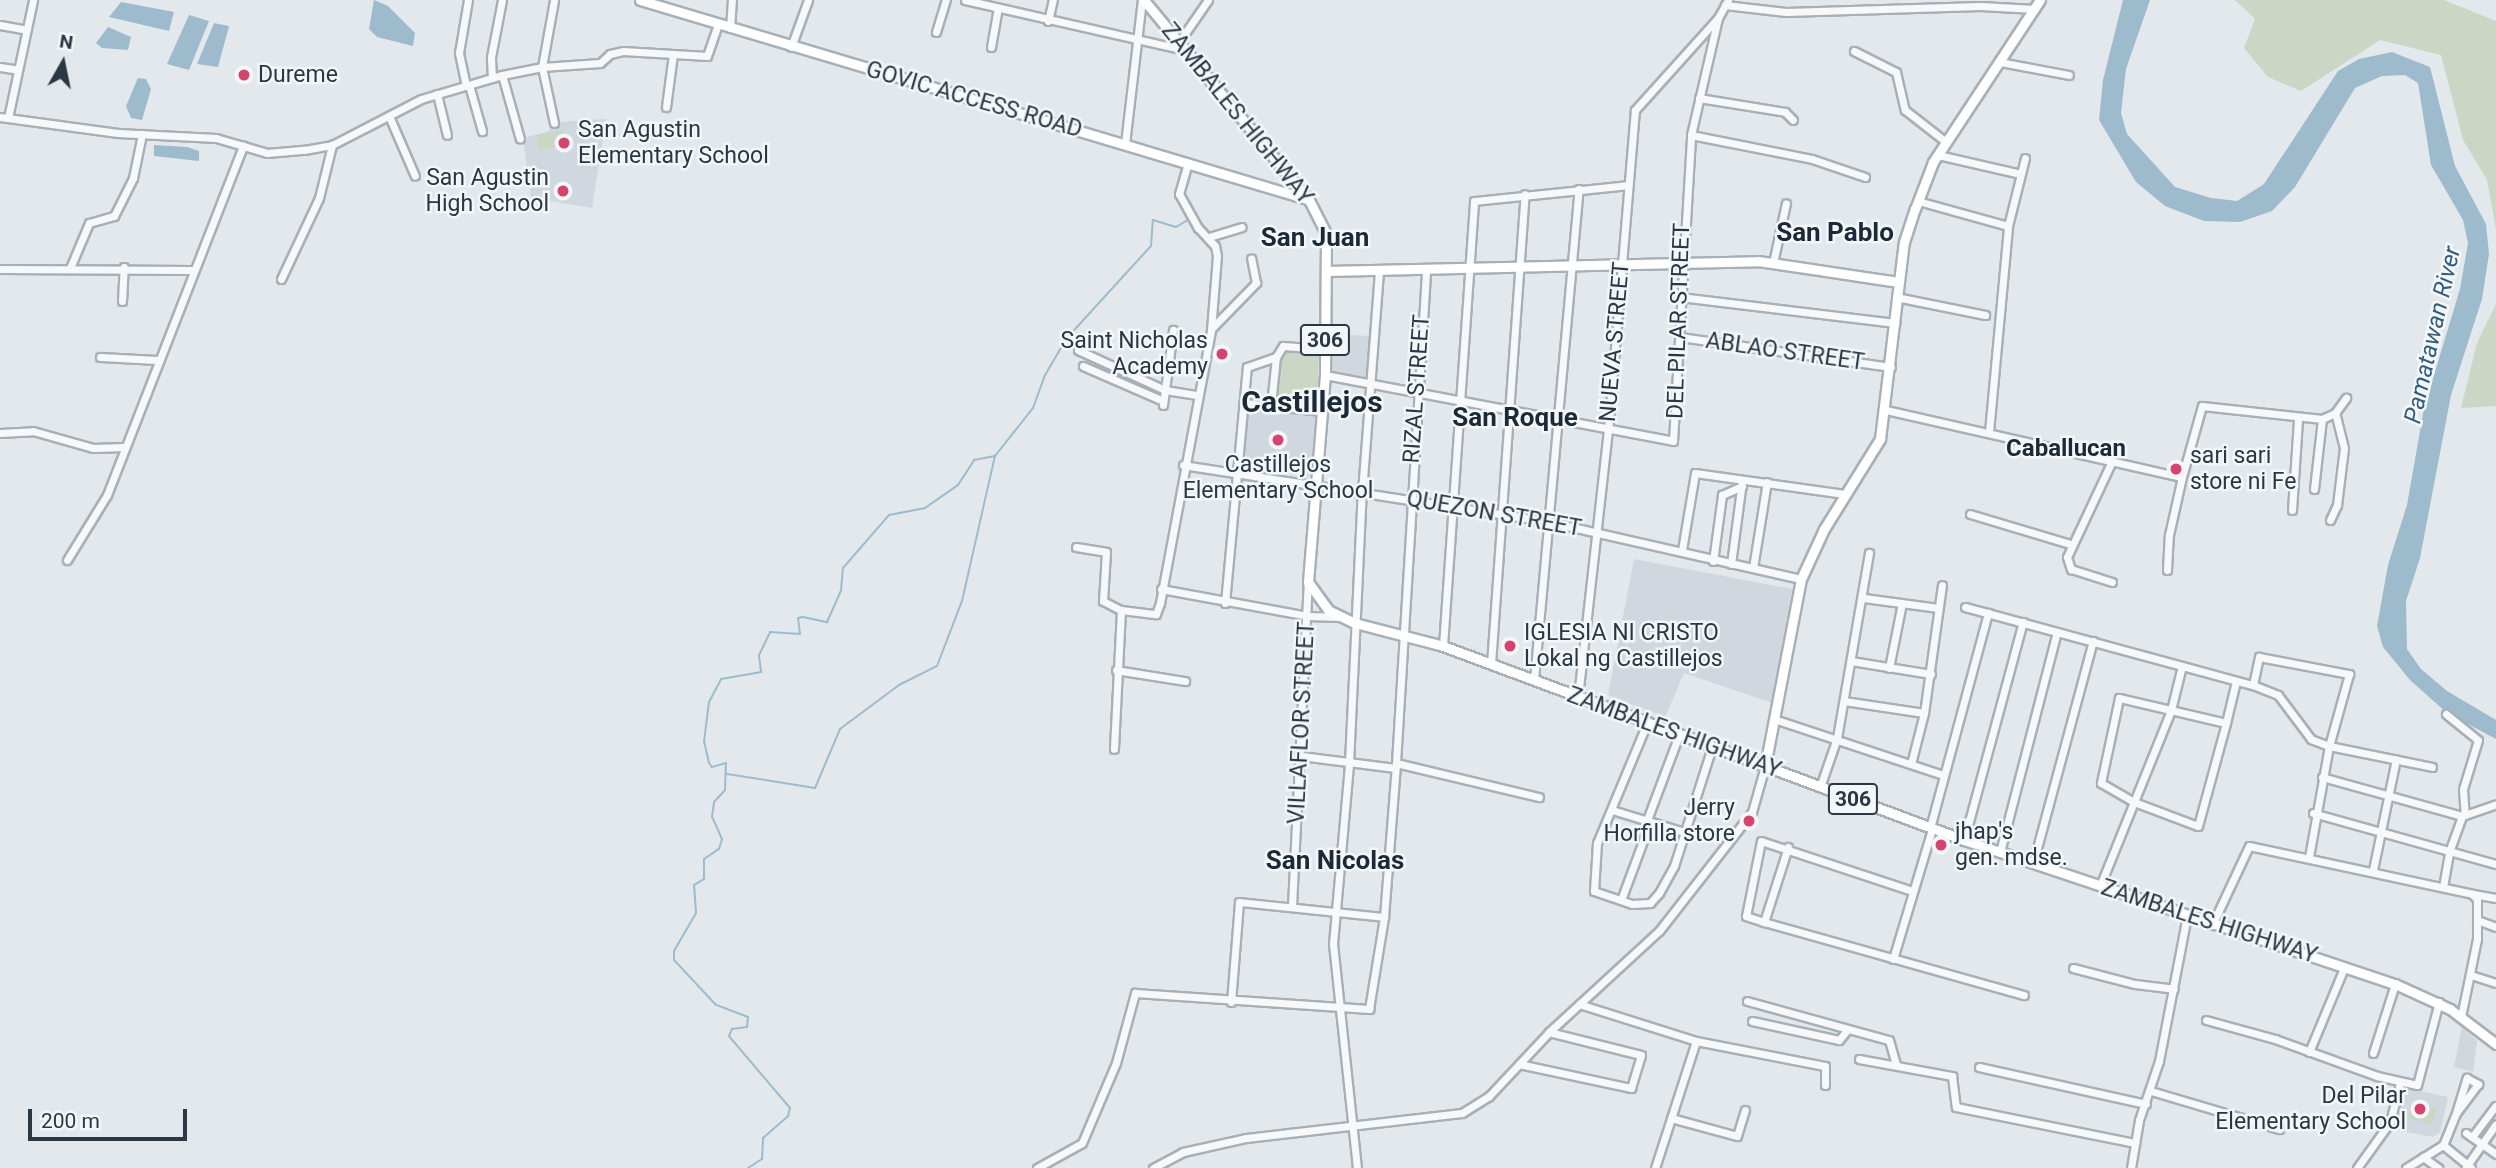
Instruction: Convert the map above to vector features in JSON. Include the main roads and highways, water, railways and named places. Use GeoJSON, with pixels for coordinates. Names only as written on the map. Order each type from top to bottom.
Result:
{"type":"FeatureCollection","features":[{"type":"Feature","properties":{"kind":"main road","name":"GOVIC ACCESS ROAD"},"geometry":{"type":"LineString","coordinates":[[640,0],[1309,200]]}},
{"type":"Feature","properties":{"kind":"main road","name":"ZAMBALES HIGHWAY"},"geometry":{"type":"LineString","coordinates":[[1143,0],[1309,200],[1326,233],[1325,375],[1308,582],[1316,598],[1341,617],[1354,623],[1443,646],[1964,840],[2395,984],[2439,1002],[2496,1044]]}},
{"type":"Feature","properties":{"kind":"main road"},"geometry":{"type":"LineString","coordinates":[[1765,766],[1777,720],[1801,579],[1845,494],[1880,439],[1886,410],[1904,242],[1918,201],[1938,155],[2040,0]]}},
{"type":"Feature","properties":{"kind":"main road"},"geometry":{"type":"LineString","coordinates":[[1327,271],[1682,261],[1773,263],[1898,282]]}},
{"type":"Feature","properties":{"kind":"water"},"geometry":{"type":"Polygon","coordinates":[[[374,0],[388,6],[415,33],[413,46],[377,37],[369,29],[374,0]]]}},
{"type":"Feature","properties":{"kind":"water"},"geometry":{"type":"Polygon","coordinates":[[[2123,0],[2150,0],[2126,69],[2121,113],[2127,134],[2175,187],[2211,198],[2237,201],[2264,184],[2338,71],[2359,59],[2392,52],[2430,67],[2455,166],[2486,224],[2489,254],[2482,299],[2451,395],[2420,558],[2406,601],[2407,649],[2421,669],[2447,691],[2496,720],[2496,739],[2447,713],[2410,680],[2383,647],[2377,626],[2388,565],[2407,505],[2424,408],[2460,289],[2468,243],[2463,220],[2431,165],[2418,83],[2405,75],[2382,76],[2355,88],[2295,187],[2272,211],[2240,222],[2204,221],[2165,206],[2136,182],[2099,120],[2103,80],[2123,0]]]}},
{"type":"Feature","properties":{"kind":"water"},"geometry":{"type":"Polygon","coordinates":[[[121,2],[174,12],[169,31],[109,17],[121,2]]]}},
{"type":"Feature","properties":{"kind":"water"},"geometry":{"type":"Polygon","coordinates":[[[189,15],[209,21],[189,70],[167,64],[189,15]]]}},
{"type":"Feature","properties":{"kind":"water"},"geometry":{"type":"Polygon","coordinates":[[[214,23],[229,26],[218,67],[197,64],[214,23]]]}},
{"type":"Feature","properties":{"kind":"water"},"geometry":{"type":"Polygon","coordinates":[[[108,27],[131,37],[128,50],[102,48],[96,43],[108,27]]]}},
{"type":"Feature","properties":{"kind":"water"},"geometry":{"type":"Polygon","coordinates":[[[138,78],[146,79],[151,89],[142,120],[131,118],[126,106],[138,78]]]}},
{"type":"Feature","properties":{"kind":"water"},"geometry":{"type":"Polygon","coordinates":[[[154,145],[187,147],[199,151],[199,161],[154,156],[154,145]]]}},
{"type":"Feature","properties":{"kind":"waterway"},"geometry":{"type":"LineString","coordinates":[[727,774],[815,788],[840,729],[899,685],[937,666],[962,601],[995,456],[1033,408],[1044,377],[1066,339],[1151,246],[1153,220],[1176,227],[1186,221]]}},
{"type":"Feature","properties":{"kind":"waterway"},"geometry":{"type":"LineString","coordinates":[[748,1168],[762,1159],[763,1138],[788,1116],[790,1108],[729,1036],[732,1029],[747,1027],[748,1017],[716,1005],[674,960],[674,951],[696,913],[694,885],[704,879],[704,859],[719,849],[722,839],[712,817],[714,802],[725,790],[726,763],[712,767],[709,763],[704,742],[709,702],[721,679],[761,672],[759,655],[770,632],[800,634],[798,618],[803,617],[827,622],[841,590],[843,568],[889,515],[925,508],[958,485],[974,460],[995,456]]}},
{"type":"Feature","properties":{"kind":"place","name":"Dureme"},"geometry":{"type":"Point","coordinates":[244,75]}},
{"type":"Feature","properties":{"kind":"place","name":"San Agustin Elementary School"},"geometry":{"type":"Point","coordinates":[564,143]}},
{"type":"Feature","properties":{"kind":"place","name":"San Agustin High School"},"geometry":{"type":"Point","coordinates":[563,191]}},
{"type":"Feature","properties":{"kind":"place","name":"Saint Nicholas Academy"},"geometry":{"type":"Point","coordinates":[1222,354]}},
{"type":"Feature","properties":{"kind":"place","name":"Castillejos Elementary School"},"geometry":{"type":"Point","coordinates":[1278,440]}},
{"type":"Feature","properties":{"kind":"place","name":"sari sari store ni Fe"},"geometry":{"type":"Point","coordinates":[2176,469]}},
{"type":"Feature","properties":{"kind":"place","name":"IGLESIA NI CRISTO Lokal ng Castillejos"},"geometry":{"type":"Point","coordinates":[1510,646]}},
{"type":"Feature","properties":{"kind":"place","name":"Jerry Horfilla store"},"geometry":{"type":"Point","coordinates":[1749,821]}},
{"type":"Feature","properties":{"kind":"place","name":"jhap's gen. mdse."},"geometry":{"type":"Point","coordinates":[1941,845]}},
{"type":"Feature","properties":{"kind":"place","name":"Del Pilar Elementary School"},"geometry":{"type":"Point","coordinates":[2420,1109]}},
{"type":"Feature","properties":{"kind":"district","name":"San Pablo"},"geometry":{"type":"Point","coordinates":[1835,233]}},
{"type":"Feature","properties":{"kind":"district","name":"San Juan"},"geometry":{"type":"Point","coordinates":[1315,238]}},
{"type":"Feature","properties":{"kind":"district","name":"Castillejos"},"geometry":{"type":"Point","coordinates":[1312,402]}},
{"type":"Feature","properties":{"kind":"district","name":"San Roque"},"geometry":{"type":"Point","coordinates":[1515,418]}},
{"type":"Feature","properties":{"kind":"district","name":"Caballucan"},"geometry":{"type":"Point","coordinates":[2066,449]}},
{"type":"Feature","properties":{"kind":"district","name":"San Nicolas"},"geometry":{"type":"Point","coordinates":[1335,861]}},
{"type":"Feature","properties":{"kind":"water label","name":"Pamatawan River"},"geometry":{"type":"Point","coordinates":[2433,335]}}]}
